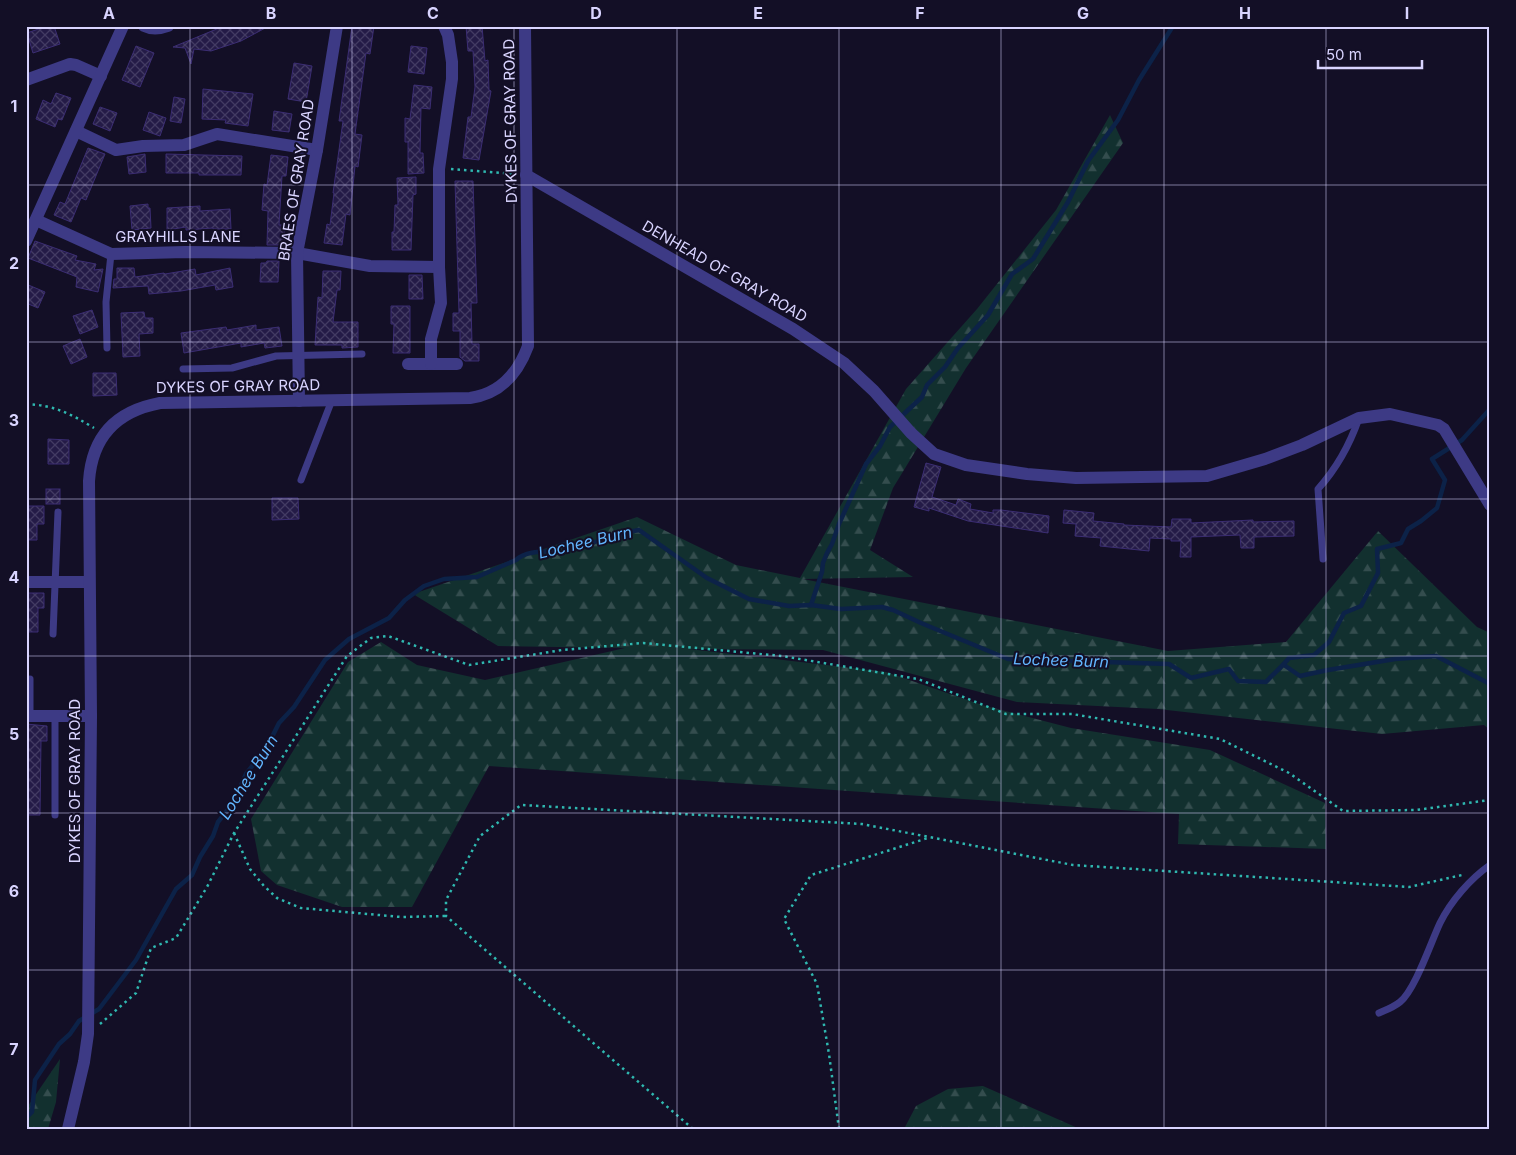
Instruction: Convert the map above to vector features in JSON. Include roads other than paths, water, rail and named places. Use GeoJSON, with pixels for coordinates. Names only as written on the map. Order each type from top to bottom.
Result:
{"type":"FeatureCollection","features":[{"type":"Feature","properties":{"kind":"street"},"geometry":{"type":"LineString","coordinates":[[26,241],[123,26]]}},
{"type":"Feature","properties":{"kind":"street"},"geometry":{"type":"LineString","coordinates":[[144,26],[162,29],[168,26]]}},
{"type":"Feature","properties":{"kind":"street","name":"BRAES OF GRAY ROAD"},"geometry":{"type":"LineString","coordinates":[[299,401],[298,253],[337,26]]}},
{"type":"Feature","properties":{"kind":"street"},"geometry":{"type":"LineString","coordinates":[[431,364],[431,339],[441,303],[439,168],[452,78],[448,35],[444,26]]}},
{"type":"Feature","properties":{"kind":"street","name":"DYKES OF GRAY ROAD"},"geometry":{"type":"LineString","coordinates":[[68,1129],[92,1031],[89,1002],[90,466],[98,444],[116,420],[131,411],[147,405],[160,403],[470,398],[482,396],[502,386],[522,362],[528,346],[525,26]]}},
{"type":"Feature","properties":{"kind":"street"},"geometry":{"type":"LineString","coordinates":[[26,80],[70,64],[101,76]]}},
{"type":"Feature","properties":{"kind":"street"},"geometry":{"type":"LineString","coordinates":[[76,131],[116,150],[143,146],[184,145],[217,134],[317,150]]}},
{"type":"Feature","properties":{"kind":"street","name":"DENHEAD OF GRAY ROAD"},"geometry":{"type":"LineString","coordinates":[[526,175],[793,329],[844,363],[874,391],[906,428],[934,454],[966,465],[1027,474],[1076,478],[1206,476],[1265,459],[1302,445],[1359,418]]}},
{"type":"Feature","properties":{"kind":"street","name":"GRAYHILLS LANE"},"geometry":{"type":"LineString","coordinates":[[36,220],[110,254],[185,252],[298,253],[370,266],[439,267]]}},
{"type":"Feature","properties":{"kind":"street"},"geometry":{"type":"LineString","coordinates":[[408,364],[456,364]]}},
{"type":"Feature","properties":{"kind":"street"},"geometry":{"type":"LineString","coordinates":[[1359,418],[1390,414],[1438,425],[1444,429],[1490,505]]}},
{"type":"Feature","properties":{"kind":"street"},"geometry":{"type":"LineString","coordinates":[[26,582],[89,582]]}},
{"type":"Feature","properties":{"kind":"street"},"geometry":{"type":"LineString","coordinates":[[28,716],[91,716]]}},
{"type":"Feature","properties":{"kind":"lane"},"geometry":{"type":"LineString","coordinates":[[106,348],[106,302],[110,254]]}},
{"type":"Feature","properties":{"kind":"lane"},"geometry":{"type":"LineString","coordinates":[[182,369],[232,368],[276,356],[362,354]]}},
{"type":"Feature","properties":{"kind":"lane"},"geometry":{"type":"LineString","coordinates":[[301,480],[332,400]]}},
{"type":"Feature","properties":{"kind":"lane"},"geometry":{"type":"LineString","coordinates":[[1323,559],[1318,489],[1351,440],[1359,418]]}},
{"type":"Feature","properties":{"kind":"lane"},"geometry":{"type":"LineString","coordinates":[[54,634],[58,512]]}},
{"type":"Feature","properties":{"kind":"lane"},"geometry":{"type":"LineString","coordinates":[[28,716],[30,679]]}},
{"type":"Feature","properties":{"kind":"lane"},"geometry":{"type":"LineString","coordinates":[[55,716],[55,816]]}},
{"type":"Feature","properties":{"kind":"lane"},"geometry":{"type":"LineString","coordinates":[[1379,1013],[1400,1002],[1408,992],[1440,922],[1459,894],[1480,871],[1490,864]]}},
{"type":"Feature","properties":{"kind":"waterway"},"geometry":{"type":"LineString","coordinates":[[811,605],[822,572],[823,563],[866,464],[880,446],[890,427],[922,397],[927,385],[945,367],[958,348],[988,315],[1012,274],[1033,259],[1068,202],[1088,161],[1118,120],[1139,80],[1173,26]]}},
{"type":"Feature","properties":{"kind":"waterway","name":"Lochee Burn"},"geometry":{"type":"LineString","coordinates":[[26,1118],[32,1112],[35,1080],[59,1044],[70,1034],[79,1021],[99,1009],[136,960],[176,889],[192,875],[213,836],[218,822],[233,803],[246,774],[267,747],[279,723],[294,707],[325,660],[349,639],[389,618],[405,600],[424,586],[444,579],[477,577],[525,555],[536,552],[558,551],[560,545],[592,543],[617,534],[639,530],[707,578],[749,599],[789,606],[811,605],[841,609],[882,607],[1008,659],[1169,664],[1191,678],[1229,669],[1238,681],[1266,682],[1289,658],[1314,655],[1329,642],[1344,613],[1361,606],[1378,573],[1377,549],[1401,543],[1408,529],[1437,508],[1445,480],[1432,459],[1462,440],[1490,409]]}},
{"type":"Feature","properties":{"kind":"waterway","name":"Lochee Burn"},"geometry":{"type":"LineString","coordinates":[[1284,665],[1300,676],[1395,659],[1436,656],[1490,684]]}}]}
